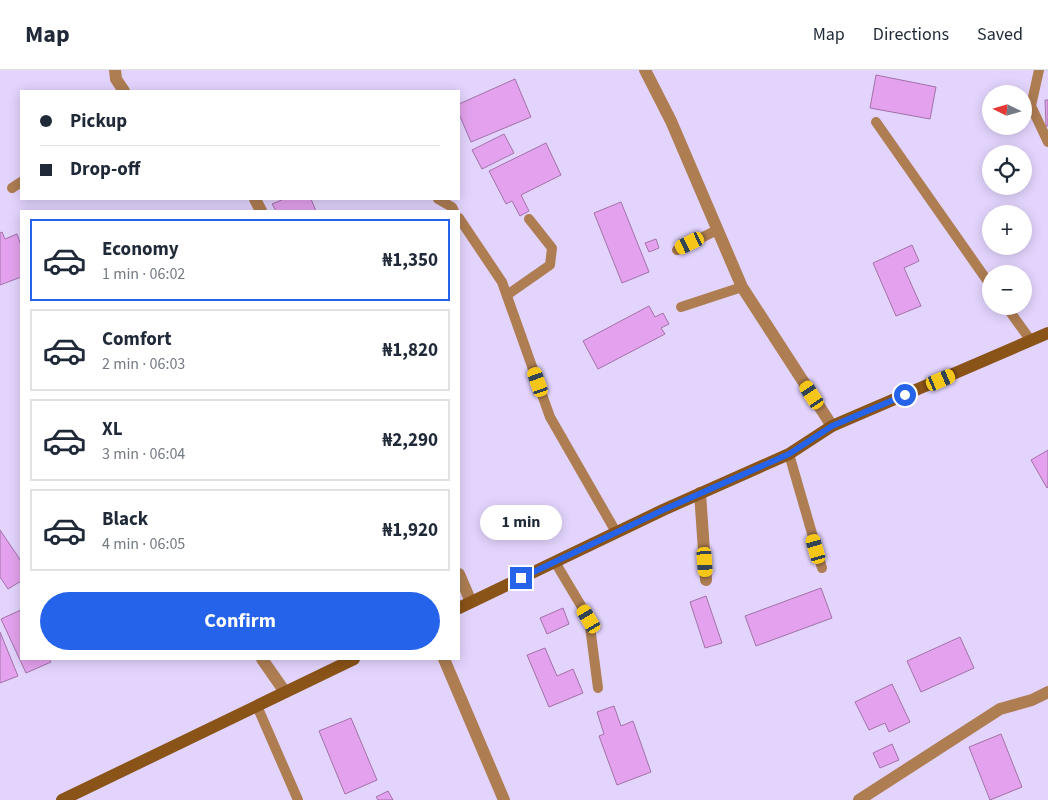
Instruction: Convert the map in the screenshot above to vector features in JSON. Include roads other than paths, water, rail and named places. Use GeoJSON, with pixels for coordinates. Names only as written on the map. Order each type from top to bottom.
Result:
{"type":"FeatureCollection","features":[{"type":"Feature","properties":{"kind":"main road"},"geometry":{"type":"LineString","coordinates":[[460,608],[616,532],[789,454],[832,426],[1048,333]]}},
{"type":"Feature","properties":{"kind":"main road"},"geometry":{"type":"LineString","coordinates":[[62,800],[352,660]]}},
{"type":"Feature","properties":{"kind":"street"},"geometry":{"type":"LineString","coordinates":[[115,70],[116,79],[123,90]]}},
{"type":"Feature","properties":{"kind":"street"},"geometry":{"type":"LineString","coordinates":[[645,70],[671,121],[742,287],[832,426]]}},
{"type":"Feature","properties":{"kind":"street"},"geometry":{"type":"LineString","coordinates":[[700,493],[706,580]]}},
{"type":"Feature","properties":{"kind":"street"},"geometry":{"type":"LineString","coordinates":[[460,576],[471,602]]}},
{"type":"Feature","properties":{"kind":"street"},"geometry":{"type":"LineString","coordinates":[[263,660],[285,692]]}},
{"type":"Feature","properties":{"kind":"street"},"geometry":{"type":"LineString","coordinates":[[444,660],[504,800]]}},
{"type":"Feature","properties":{"kind":"street"},"geometry":{"type":"LineString","coordinates":[[859,800],[1000,709],[1032,700],[1048,692]]}},
{"type":"Feature","properties":{"kind":"lane"},"geometry":{"type":"LineString","coordinates":[[1039,70],[1032,106],[1048,142]]}},
{"type":"Feature","properties":{"kind":"lane"},"geometry":{"type":"LineString","coordinates":[[876,122],[982,273]]}},
{"type":"Feature","properties":{"kind":"lane"},"geometry":{"type":"LineString","coordinates":[[440,200],[452,207],[454,210]]}},
{"type":"Feature","properties":{"kind":"lane"},"geometry":{"type":"LineString","coordinates":[[460,219],[502,282],[550,417],[616,532]]}},
{"type":"Feature","properties":{"kind":"lane"},"geometry":{"type":"LineString","coordinates":[[507,296],[550,265],[552,248],[529,219]]}},
{"type":"Feature","properties":{"kind":"lane"},"geometry":{"type":"LineString","coordinates":[[677,250],[717,230]]}},
{"type":"Feature","properties":{"kind":"lane"},"geometry":{"type":"LineString","coordinates":[[681,307],[742,287]]}},
{"type":"Feature","properties":{"kind":"lane"},"geometry":{"type":"LineString","coordinates":[[1012,315],[1031,341]]}},
{"type":"Feature","properties":{"kind":"lane"},"geometry":{"type":"LineString","coordinates":[[789,454],[822,568]]}},
{"type":"Feature","properties":{"kind":"lane"},"geometry":{"type":"LineString","coordinates":[[555,562],[589,619],[598,688]]}},
{"type":"Feature","properties":{"kind":"lane"},"geometry":{"type":"LineString","coordinates":[[256,706],[298,800]]}}]}
